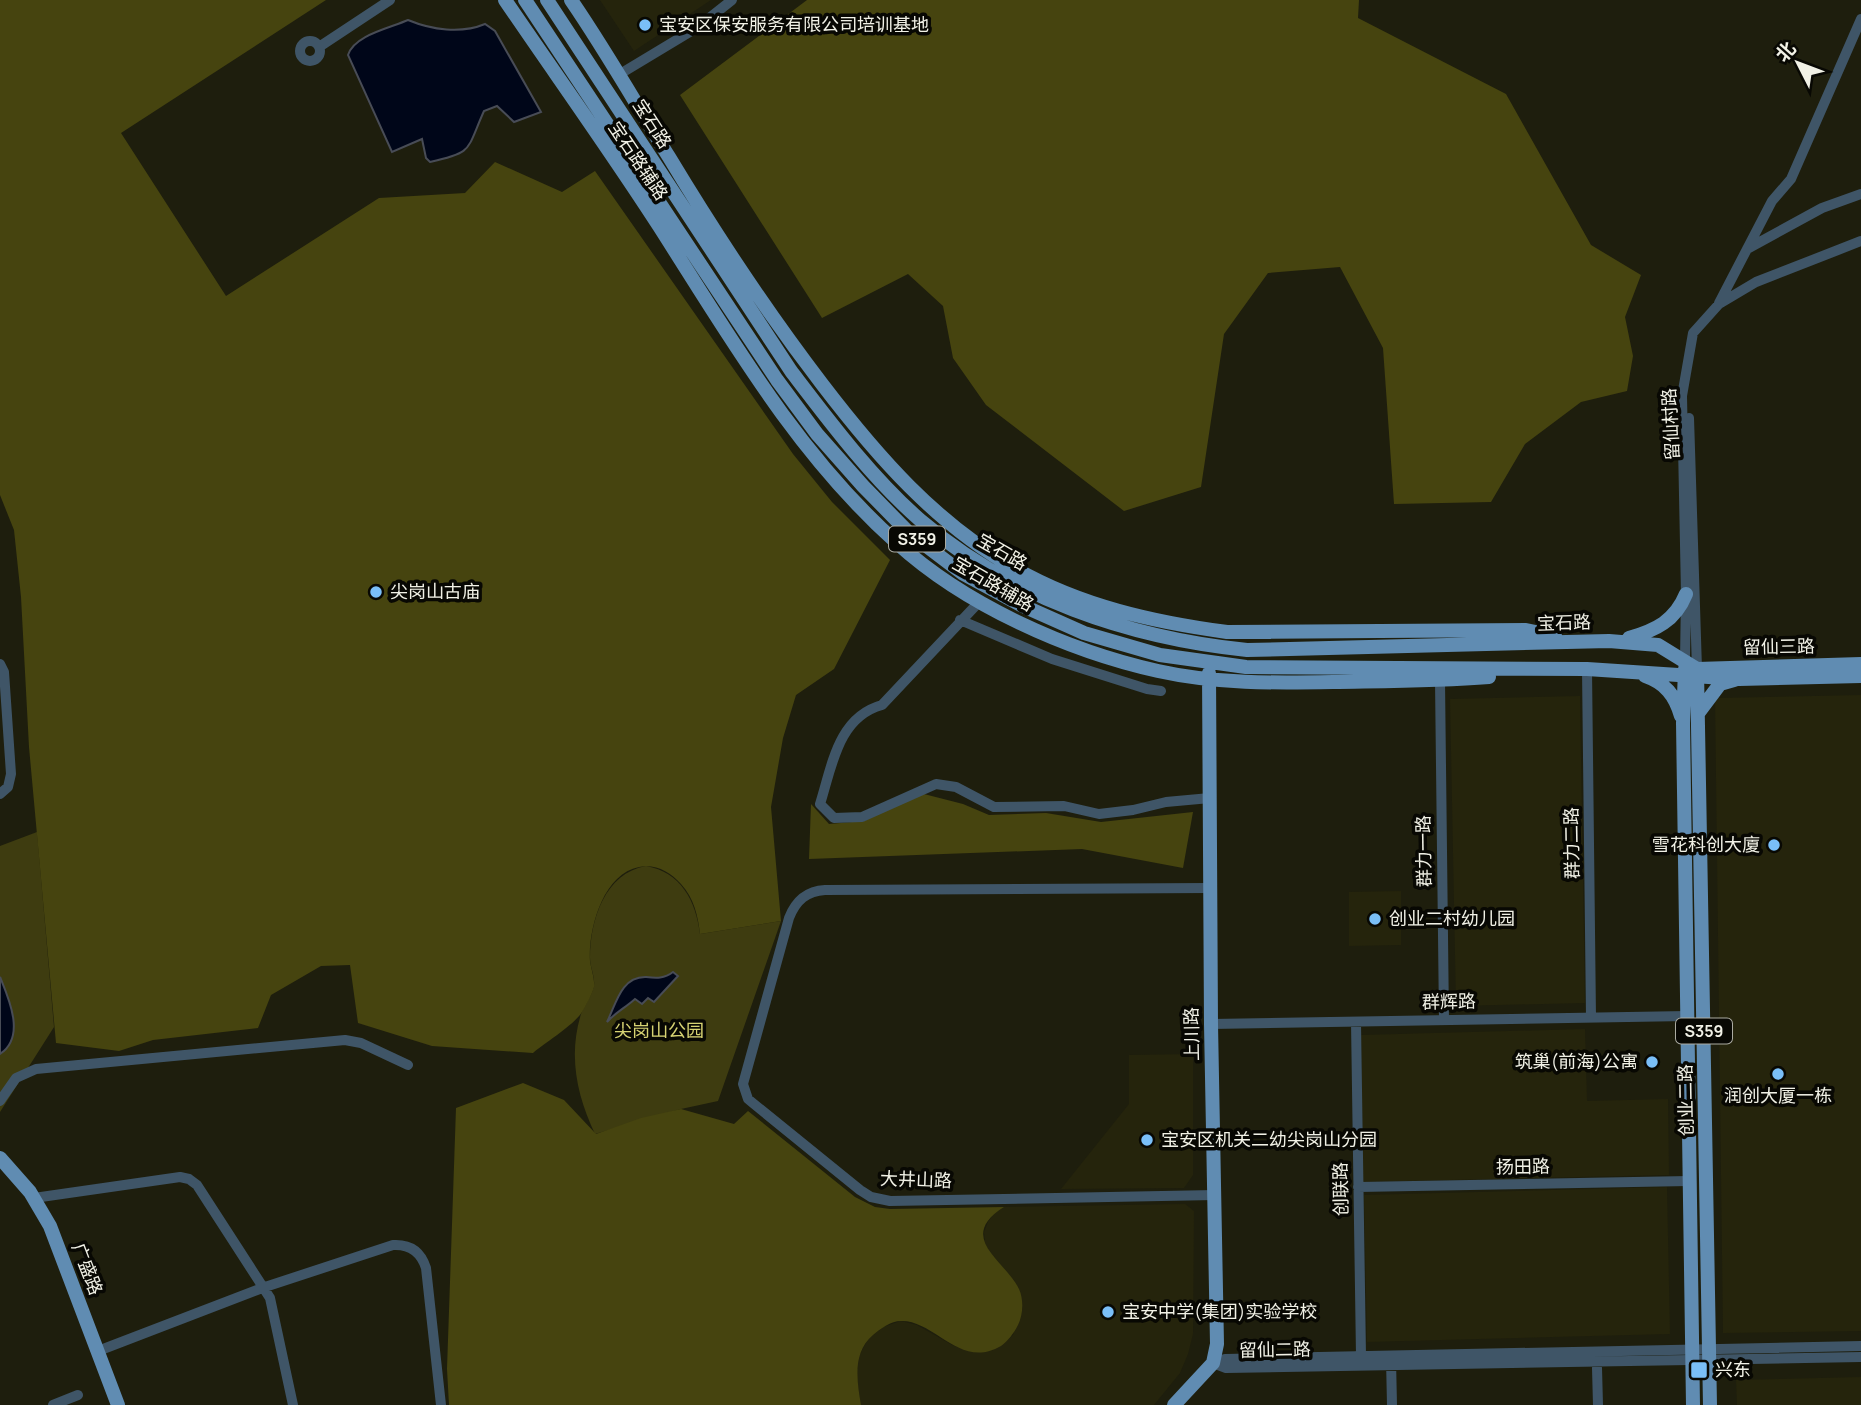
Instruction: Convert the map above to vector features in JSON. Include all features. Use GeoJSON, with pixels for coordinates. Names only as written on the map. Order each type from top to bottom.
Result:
{"type":"FeatureCollection","features":[{"type":"Feature","properties":{"kind":"main road","name":"宝石路辅路"},"geometry":{"type":"LineString","coordinates":[[505,0],[651,213],[764,389],[804,444],[850,497],[898,544],[953,586],[1014,620],[1078,648],[1156,671],[1209,680],[1245,683],[1440,681],[1581,669]]}},
{"type":"Feature","properties":{"kind":"main road"},"geometry":{"type":"LineString","coordinates":[[515,0],[547,32]]}},
{"type":"Feature","properties":{"kind":"main road","name":"宝石路"},"geometry":{"type":"LineString","coordinates":[[526,0],[777,380],[817,434],[908,532],[962,572],[1021,605],[1084,633],[1160,655],[1209,663],[1246,667],[1691,670]]}},
{"type":"Feature","properties":{"kind":"main road","name":"宝石路"},"geometry":{"type":"LineString","coordinates":[[547,0],[791,370],[831,424],[920,519],[971,558],[1029,590],[1090,617],[1164,638],[1210,646],[1247,650],[1609,641],[1658,645],[1691,670]]}},
{"type":"Feature","properties":{"kind":"main road","name":"宝石路辅路"},"geometry":{"type":"LineString","coordinates":[[571,0],[747,278],[805,361],[885,463],[934,510],[984,549],[1016,569],[1095,604],[1138,617],[1227,632],[1526,631],[1580,641]]}},
{"type":"Feature","properties":{"kind":"main road"},"geometry":{"type":"LineString","coordinates":[[1609,641],[1630,638],[1660,626],[1678,611],[1686,594]]}},
{"type":"Feature","properties":{"kind":"main road","name":"上川路"},"geometry":{"type":"LineString","coordinates":[[1210,646],[1211,1024],[1217,1326],[1213,1363]]}},
{"type":"Feature","properties":{"kind":"main road","name":"留仙三路"},"geometry":{"type":"LineString","coordinates":[[1691,670],[1861,664]]}},
{"type":"Feature","properties":{"kind":"main road","name":"创业二路"},"geometry":{"type":"LineString","coordinates":[[1627,670],[1651,678],[1669,690],[1683,723]]}},
{"type":"Feature","properties":{"kind":"main road","name":"留仙三路"},"geometry":{"type":"LineString","coordinates":[[1691,670],[1739,679],[1861,676]]}},
{"type":"Feature","properties":{"kind":"main road","name":"创业二路"},"geometry":{"type":"LineString","coordinates":[[1691,670],[1698,713],[1710,1405]]}},
{"type":"Feature","properties":{"kind":"main road","name":"创业二路"},"geometry":{"type":"LineString","coordinates":[[1691,670],[1683,723],[1693,1405]]}},
{"type":"Feature","properties":{"kind":"main road"},"geometry":{"type":"LineString","coordinates":[[1698,713],[1720,684],[1739,679]]}},
{"type":"Feature","properties":{"kind":"main road","name":"广盛路"},"geometry":{"type":"LineString","coordinates":[[0,1158],[34,1198],[50,1226],[118,1405]]}},
{"type":"Feature","properties":{"kind":"main road"},"geometry":{"type":"LineString","coordinates":[[1174,1405],[1213,1363]]}},
{"type":"Feature","properties":{"kind":"street"},"geometry":{"type":"LineString","coordinates":[[319,47],[390,0]]}},
{"type":"Feature","properties":{"kind":"street"},"geometry":{"type":"LineString","coordinates":[[620,74],[698,27],[732,0]]}},
{"type":"Feature","properties":{"kind":"street"},"geometry":{"type":"LineString","coordinates":[[1686,377],[1693,333],[1719,304],[1772,201],[1791,179],[1861,19]]}},
{"type":"Feature","properties":{"kind":"street"},"geometry":{"type":"LineString","coordinates":[[1747,249],[1822,208],[1861,194]]}},
{"type":"Feature","properties":{"kind":"street"},"geometry":{"type":"LineString","coordinates":[[1719,304],[1756,282],[1861,241]]}},
{"type":"Feature","properties":{"kind":"street","name":"留仙村路"},"geometry":{"type":"LineString","coordinates":[[1686,377],[1682,396],[1686,594],[1691,670]]}},
{"type":"Feature","properties":{"kind":"street","name":"留仙村路"},"geometry":{"type":"LineString","coordinates":[[1686,377],[1691,670]]}},
{"type":"Feature","properties":{"kind":"street"},"geometry":{"type":"LineString","coordinates":[[980,601],[882,705],[858,716],[846,729],[820,804],[834,818],[862,817],[936,784],[956,787],[994,807],[1064,806],[1099,814],[1166,802],[1210,798]]}},
{"type":"Feature","properties":{"kind":"street"},"geometry":{"type":"LineString","coordinates":[[960,620],[1052,659],[1161,691]]}},
{"type":"Feature","properties":{"kind":"street"},"geometry":{"type":"LineString","coordinates":[[0,664],[4,672],[11,774],[8,787],[0,794]]}},
{"type":"Feature","properties":{"kind":"street","name":"群力二路"},"geometry":{"type":"LineString","coordinates":[[1581,669],[1591,1017]]}},
{"type":"Feature","properties":{"kind":"street","name":"群力一路"},"geometry":{"type":"LineString","coordinates":[[1440,681],[1444,1020]]}},
{"type":"Feature","properties":{"kind":"street","name":"大井山路"},"geometry":{"type":"LineString","coordinates":[[1210,888],[817,890],[803,897],[792,910],[744,1076],[744,1092],[748,1099],[871,1197],[890,1201],[1214,1195]]}},
{"type":"Feature","properties":{"kind":"street","name":"群辉路"},"geometry":{"type":"LineString","coordinates":[[1211,1024],[1687,1016]]}},
{"type":"Feature","properties":{"kind":"street","name":"创联路"},"geometry":{"type":"LineString","coordinates":[[1356,1022],[1361,1356]]}},
{"type":"Feature","properties":{"kind":"street"},"geometry":{"type":"LineString","coordinates":[[0,1101],[16,1078],[36,1069],[345,1040],[360,1043],[408,1065]]}},
{"type":"Feature","properties":{"kind":"street"},"geometry":{"type":"LineString","coordinates":[[34,1198],[180,1177],[197,1185],[265,1287],[273,1309],[293,1405]]}},
{"type":"Feature","properties":{"kind":"street","name":"扬田路"},"geometry":{"type":"LineString","coordinates":[[1359,1187],[1689,1181]]}},
{"type":"Feature","properties":{"kind":"street"},"geometry":{"type":"LineString","coordinates":[[98,1351],[265,1287],[400,1245],[414,1249],[424,1260],[441,1405]]}},
{"type":"Feature","properties":{"kind":"street","name":"留仙二路"},"geometry":{"type":"LineString","coordinates":[[1709,1355],[1861,1346]]}},
{"type":"Feature","properties":{"kind":"street","name":"留仙二路"},"geometry":{"type":"LineString","coordinates":[[1213,1363],[1226,1368],[1391,1361],[1692,1355],[1861,1357]]}},
{"type":"Feature","properties":{"kind":"street","name":"留仙二路"},"geometry":{"type":"LineString","coordinates":[[1213,1363],[1226,1359],[1361,1356],[1391,1361]]}},
{"type":"Feature","properties":{"kind":"street"},"geometry":{"type":"LineString","coordinates":[[1391,1361],[1392,1405]]}},
{"type":"Feature","properties":{"kind":"street"},"geometry":{"type":"LineString","coordinates":[[1597,1368],[1598,1405]]}},
{"type":"Feature","properties":{"kind":"street"},"geometry":{"type":"LineString","coordinates":[[53,1405],[78,1395]]}},
{"type":"Feature","properties":{"kind":"shaded area"},"geometry":{"type":"Polygon","coordinates":[[[0,0],[326,0],[121,133],[226,296],[379,198],[465,193],[495,162],[562,192],[595,171],[793,454],[832,502],[890,560],[834,669],[796,695],[783,738],[771,807],[781,921],[700,934],[692,901],[677,880],[662,870],[651,867],[639,867],[626,872],[607,891],[595,919],[590,948],[594,987],[589,1000],[573,1022],[533,1053],[432,1046],[358,1023],[350,965],[321,966],[271,995],[258,1028],[153,1040],[119,1051],[56,1043],[29,747],[21,597],[14,530],[0,495],[0,0]]]}},
{"type":"Feature","properties":{"kind":"shaded area","name":"宝安区保安服务有限公司培训基地"},"geometry":{"type":"Polygon","coordinates":[[[600,0],[711,0],[634,51],[600,0]]]}},
{"type":"Feature","properties":{"kind":"shaded area"},"geometry":{"type":"Polygon","coordinates":[[[807,0],[1359,0],[1358,18],[1506,94],[1591,245],[1641,275],[1625,317],[1633,356],[1627,391],[1581,402],[1525,444],[1491,502],[1394,504],[1383,348],[1340,267],[1268,273],[1224,334],[1201,487],[1124,511],[986,405],[953,358],[943,306],[908,274],[822,318],[680,95],[807,0]]]}},
{"type":"Feature","properties":{"kind":"shaded area"},"geometry":{"type":"Polygon","coordinates":[[[1861,695],[1861,1331],[1723,1333],[1715,698],[1861,695]]]}},
{"type":"Feature","properties":{"kind":"shaded area"},"geometry":{"type":"Polygon","coordinates":[[[1580,696],[1585,1003],[1456,1006],[1450,699],[1580,696]]]}},
{"type":"Feature","properties":{"kind":"shaded area"},"geometry":{"type":"Polygon","coordinates":[[[920,793],[963,804],[989,815],[1046,813],[1101,822],[1193,812],[1183,868],[1082,849],[809,859],[811,804],[829,824],[864,821],[920,793]]]}},
{"type":"Feature","properties":{"kind":"shaded area","name":"创业二村幼儿园"},"geometry":{"type":"Polygon","coordinates":[[[1401,891],[1401,945],[1349,946],[1349,892],[1401,891]]]}},
{"type":"Feature","properties":{"kind":"shaded area"},"geometry":{"type":"Polygon","coordinates":[[[1585,1029],[1587,1101],[1668,1099],[1669,1175],[1363,1182],[1361,1035],[1585,1029]]]}},
{"type":"Feature","properties":{"kind":"shaded area","name":"宝安区机关二幼尖岗山分园"},"geometry":{"type":"Polygon","coordinates":[[[1193,1054],[1193,1175],[1184,1188],[1061,1189],[1129,1104],[1129,1055],[1193,1054]]]}},
{"type":"Feature","properties":{"kind":"shaded area"},"geometry":{"type":"Polygon","coordinates":[[[523,1083],[564,1100],[596,1134],[641,1118],[681,1109],[734,1124],[748,1111],[855,1197],[875,1207],[1004,1207],[990,1218],[984,1229],[984,1239],[988,1249],[1019,1289],[1022,1307],[1018,1325],[1011,1337],[1001,1346],[986,1352],[960,1348],[913,1323],[897,1321],[882,1328],[866,1342],[859,1359],[861,1405],[449,1405],[447,1369],[456,1108],[523,1083]]]}},
{"type":"Feature","properties":{"kind":"shaded area"},"geometry":{"type":"Polygon","coordinates":[[[1667,1187],[1670,1334],[1367,1342],[1364,1195],[1667,1187]]]}},
{"type":"Feature","properties":{"kind":"shaded area","name":"宝安中学(集团)实验学校"},"geometry":{"type":"Polygon","coordinates":[[[1185,1204],[1194,1211],[1193,1334],[1180,1373],[1154,1405],[861,1405],[856,1375],[859,1356],[868,1339],[883,1327],[901,1321],[917,1325],[954,1346],[986,1351],[1001,1345],[1013,1335],[1019,1288],[989,1253],[985,1243],[984,1232],[994,1213],[1004,1207],[1185,1204]]]}},
{"type":"Feature","properties":{"kind":"shaded area"},"geometry":{"type":"Polygon","coordinates":[[[1861,1377],[1861,1405],[1737,1405],[1736,1380],[1861,1377]]]}},
{"type":"Feature","properties":{"kind":"green space"},"geometry":{"type":"Polygon","coordinates":[[[37,832],[54,1027],[0,1112],[0,846],[37,832]]]}},
{"type":"Feature","properties":{"kind":"green space","name":"尖岗山公园"},"geometry":{"type":"Polygon","coordinates":[[[646,866],[669,875],[685,890],[695,910],[700,934],[781,921],[718,1101],[595,1134],[583,1105],[575,1060],[581,1014],[594,985],[590,958],[593,929],[610,888],[632,870],[646,866]]]}},
{"type":"Feature","properties":{"kind":"water"},"geometry":{"type":"Polygon","coordinates":[[[408,20],[446,30],[485,24],[495,31],[541,112],[514,122],[497,106],[484,111],[467,148],[444,159],[430,162],[426,158],[422,139],[392,152],[348,55],[357,42],[365,37],[408,20]]]}},
{"type":"Feature","properties":{"kind":"water"},"geometry":{"type":"Polygon","coordinates":[[[673,972],[678,976],[654,1002],[648,998],[642,1004],[635,999],[607,1022],[620,993],[630,982],[637,978],[663,977],[673,972]]]}},
{"type":"Feature","properties":{"kind":"water"},"geometry":{"type":"Polygon","coordinates":[[[0,977],[11,1007],[14,1028],[8,1047],[0,1054],[0,977]]]}},
{"type":"Feature","properties":{"kind":"place","name":"宝安区保安服务有限公司培训基地"},"geometry":{"type":"Point","coordinates":[645,25]}},
{"type":"Feature","properties":{"kind":"place","name":"尖岗山古庙"},"geometry":{"type":"Point","coordinates":[376,592]}},
{"type":"Feature","properties":{"kind":"place","name":"雪花科创大廈"},"geometry":{"type":"Point","coordinates":[1774,845]}},
{"type":"Feature","properties":{"kind":"place","name":"创业二村幼儿园"},"geometry":{"type":"Point","coordinates":[1375,919]}},
{"type":"Feature","properties":{"kind":"place","name":"筑巢(前海)公寓"},"geometry":{"type":"Point","coordinates":[1652,1062]}},
{"type":"Feature","properties":{"kind":"place","name":"润创大厦一栋"},"geometry":{"type":"Point","coordinates":[1778,1074]}},
{"type":"Feature","properties":{"kind":"place","name":"宝安区机关二幼尖岗山分园"},"geometry":{"type":"Point","coordinates":[1147,1140]}},
{"type":"Feature","properties":{"kind":"place","name":"宝安中学(集团)实验学校"},"geometry":{"type":"Point","coordinates":[1108,1312]}},
{"type":"Feature","properties":{"kind":"place","name":"兴东"},"geometry":{"type":"Point","coordinates":[1699,1370]}}]}
